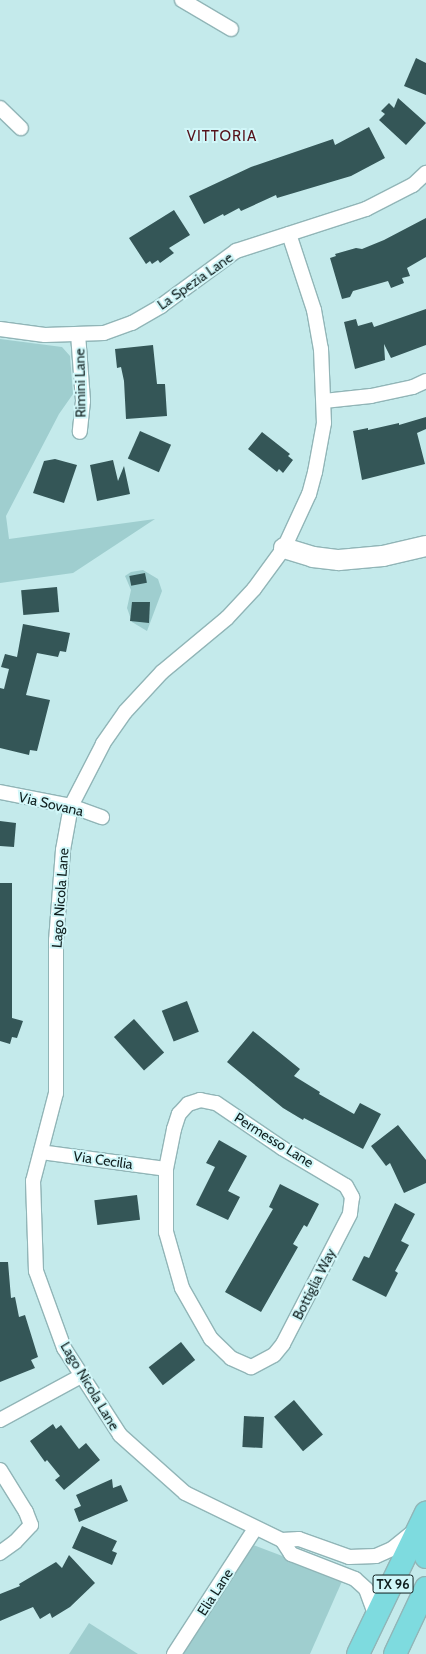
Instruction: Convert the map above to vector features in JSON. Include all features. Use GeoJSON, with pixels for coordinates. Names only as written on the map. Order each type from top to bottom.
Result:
{"type":"FeatureCollection","features":[{"type":"Feature","properties":{"kind":"main road","name":"TX 96"},"geometry":{"type":"LineString","coordinates":[[358,1654],[422,1521]]}},
{"type":"Feature","properties":{"kind":"main road"},"geometry":{"type":"LineString","coordinates":[[426,1549],[426,1557]]}},
{"type":"Feature","properties":{"kind":"main road","name":"TX 96"},"geometry":{"type":"LineString","coordinates":[[395,1654],[426,1588]]}},
{"type":"Feature","properties":{"kind":"street"},"geometry":{"type":"LineString","coordinates":[[182,0],[231,29]]}},
{"type":"Feature","properties":{"kind":"street"},"geometry":{"type":"LineString","coordinates":[[0,108],[21,128]]}},
{"type":"Feature","properties":{"kind":"street","name":"La Spezia Lane"},"geometry":{"type":"LineString","coordinates":[[0,329],[46,336],[104,333],[132,323],[161,306],[236,252],[366,209],[413,185],[426,173]]}},
{"type":"Feature","properties":{"kind":"street","name":"Lago Nicola Lane"},"geometry":{"type":"LineString","coordinates":[[289,234],[314,310],[321,349],[324,423],[316,472],[309,494],[284,548],[254,589],[227,618],[162,672],[125,712],[103,744],[71,806],[63,850],[56,940],[56,1093],[33,1181],[36,1271],[64,1348],[120,1435],[185,1493],[256,1529],[282,1540],[298,1539],[349,1557],[364,1558],[392,1550],[422,1521]]}},
{"type":"Feature","properties":{"kind":"street","name":"Rimini Lane"},"geometry":{"type":"LineString","coordinates":[[78,334],[83,401],[80,432]]}},
{"type":"Feature","properties":{"kind":"street"},"geometry":{"type":"LineString","coordinates":[[324,401],[371,396],[413,387],[426,381]]}},
{"type":"Feature","properties":{"kind":"street"},"geometry":{"type":"LineString","coordinates":[[284,548],[313,557],[339,560],[383,556],[426,546]]}},
{"type":"Feature","properties":{"kind":"street","name":"Via Sovana"},"geometry":{"type":"LineString","coordinates":[[0,792],[71,806],[102,817]]}},
{"type":"Feature","properties":{"kind":"street","name":"Permesso Lane"},"geometry":{"type":"LineString","coordinates":[[166,1169],[179,1114],[188,1104],[200,1100],[216,1103],[282,1148],[346,1186]]}},
{"type":"Feature","properties":{"kind":"street","name":"Via Cecilia"},"geometry":{"type":"LineString","coordinates":[[41,1152],[166,1169]]}},
{"type":"Feature","properties":{"kind":"street","name":"Bottiglia Way"},"geometry":{"type":"LineString","coordinates":[[166,1169],[166,1232],[182,1288],[211,1338],[231,1358],[251,1367],[274,1355],[283,1344],[350,1214],[352,1197],[346,1186]]}},
{"type":"Feature","properties":{"kind":"street"},"geometry":{"type":"LineString","coordinates":[[0,1420],[82,1376]]}},
{"type":"Feature","properties":{"kind":"street"},"geometry":{"type":"LineString","coordinates":[[0,1470],[26,1512],[31,1525],[15,1542],[0,1553]]}},
{"type":"Feature","properties":{"kind":"street","name":"Elia Lane"},"geometry":{"type":"LineString","coordinates":[[174,1654],[256,1529]]}},
{"type":"Feature","properties":{"kind":"street","name":"Lago Nicola Lane"},"geometry":{"type":"LineString","coordinates":[[282,1540],[291,1554],[355,1579],[366,1589],[376,1617]]}},
{"type":"Feature","properties":{"kind":"shaded area"},"geometry":{"type":"Polygon","coordinates":[[[0,339],[62,347],[70,356],[73,394],[59,414],[6,516],[9,539],[155,519],[73,573],[0,583],[0,339]]]}},
{"type":"Feature","properties":{"kind":"shaded area"},"geometry":{"type":"Polygon","coordinates":[[[143,570],[158,579],[162,591],[147,631],[132,622],[127,608],[131,590],[125,576],[131,572],[143,570]]]}},
{"type":"Feature","properties":{"kind":"shaded area"},"geometry":{"type":"Polygon","coordinates":[[[240,1540],[343,1579],[310,1654],[169,1654],[240,1540]]]}},
{"type":"Feature","properties":{"kind":"shaded area"},"geometry":{"type":"Polygon","coordinates":[[[89,1623],[138,1654],[69,1654],[89,1623]]]}},
{"type":"Feature","properties":{"kind":"building"},"geometry":{"type":"Polygon","coordinates":[[[416,58],[426,63],[426,95],[404,86],[416,58]]]}},
{"type":"Feature","properties":{"kind":"building"},"geometry":{"type":"Polygon","coordinates":[[[398,98],[426,123],[406,145],[379,120],[385,114],[381,111],[389,103],[394,108],[398,98]]]}},
{"type":"Feature","properties":{"kind":"building"},"geometry":{"type":"Polygon","coordinates":[[[369,127],[385,158],[351,176],[277,198],[276,195],[241,211],[239,208],[224,216],[223,214],[204,224],[189,196],[251,167],[333,139],[335,145],[369,127]]]}},
{"type":"Feature","properties":{"kind":"building"},"geometry":{"type":"Polygon","coordinates":[[[174,210],[190,235],[169,248],[174,253],[160,263],[158,260],[152,264],[150,261],[146,264],[129,238],[174,210]]]}},
{"type":"Feature","properties":{"kind":"building"},"geometry":{"type":"Polygon","coordinates":[[[426,218],[426,257],[407,268],[410,276],[402,278],[404,283],[391,288],[388,281],[353,291],[350,297],[342,299],[330,258],[336,256],[335,254],[356,248],[362,249],[384,240],[426,218]]]}},
{"type":"Feature","properties":{"kind":"building"},"geometry":{"type":"Polygon","coordinates":[[[426,309],[426,345],[391,358],[384,344],[385,360],[355,369],[344,322],[356,319],[358,326],[372,322],[374,327],[426,309]]]}},
{"type":"Feature","properties":{"kind":"building"},"geometry":{"type":"Polygon","coordinates":[[[153,345],[157,384],[165,384],[167,416],[126,419],[124,381],[121,367],[117,368],[115,349],[153,345]]]}},
{"type":"Feature","properties":{"kind":"building"},"geometry":{"type":"Polygon","coordinates":[[[426,417],[426,429],[417,433],[425,464],[362,480],[353,431],[368,428],[368,430],[399,423],[399,425],[426,417]]]}},
{"type":"Feature","properties":{"kind":"building"},"geometry":{"type":"Polygon","coordinates":[[[140,431],[171,445],[159,472],[128,458],[140,431]]]}},
{"type":"Feature","properties":{"kind":"building"},"geometry":{"type":"Polygon","coordinates":[[[262,432],[290,454],[288,456],[293,460],[283,473],[279,469],[277,472],[248,449],[262,432]]]}},
{"type":"Feature","properties":{"kind":"building"},"geometry":{"type":"Polygon","coordinates":[[[55,459],[77,465],[64,503],[33,493],[44,461],[55,459]]]}},
{"type":"Feature","properties":{"kind":"building"},"geometry":{"type":"Polygon","coordinates":[[[113,460],[118,481],[124,466],[130,494],[97,501],[90,465],[113,460]]]}},
{"type":"Feature","properties":{"kind":"building"},"geometry":{"type":"Polygon","coordinates":[[[145,573],[147,583],[131,586],[129,576],[145,573]]]}},
{"type":"Feature","properties":{"kind":"building"},"geometry":{"type":"Polygon","coordinates":[[[57,587],[59,612],[23,615],[21,590],[57,587]]]}},
{"type":"Feature","properties":{"kind":"building"},"geometry":{"type":"Polygon","coordinates":[[[132,602],[150,602],[149,623],[130,621],[132,602]]]}},
{"type":"Feature","properties":{"kind":"building"},"geometry":{"type":"Polygon","coordinates":[[[23,624],[70,633],[66,652],[60,651],[58,657],[37,653],[26,695],[50,700],[37,751],[30,750],[29,755],[0,748],[0,688],[4,689],[9,669],[1,667],[5,654],[17,657],[23,624]]]}},
{"type":"Feature","properties":{"kind":"building"},"geometry":{"type":"Polygon","coordinates":[[[0,821],[16,823],[14,847],[0,846],[0,821]]]}},
{"type":"Feature","properties":{"kind":"building"},"geometry":{"type":"Polygon","coordinates":[[[0,883],[12,883],[12,1018],[23,1021],[17,1038],[12,1037],[10,1044],[0,1041],[0,883]]]}},
{"type":"Feature","properties":{"kind":"building"},"geometry":{"type":"Polygon","coordinates":[[[187,1001],[199,1032],[174,1041],[162,1011],[187,1001]]]}},
{"type":"Feature","properties":{"kind":"building"},"geometry":{"type":"Polygon","coordinates":[[[134,1019],[164,1052],[144,1071],[114,1037],[134,1019]]]}},
{"type":"Feature","properties":{"kind":"building"},"geometry":{"type":"Polygon","coordinates":[[[253,1031],[300,1069],[294,1076],[320,1092],[319,1094],[354,1114],[360,1103],[381,1114],[363,1149],[304,1118],[303,1120],[283,1108],[227,1062],[253,1031]]]}},
{"type":"Feature","properties":{"kind":"building"},"geometry":{"type":"Polygon","coordinates":[[[398,1125],[426,1160],[426,1183],[404,1193],[390,1163],[386,1166],[371,1146],[398,1125]]]}},
{"type":"Feature","properties":{"kind":"building"},"geometry":{"type":"Polygon","coordinates":[[[219,1140],[247,1156],[228,1191],[240,1197],[228,1220],[196,1205],[215,1167],[206,1163],[219,1140]]]}},
{"type":"Feature","properties":{"kind":"building"},"geometry":{"type":"Polygon","coordinates":[[[280,1184],[319,1204],[307,1227],[304,1225],[293,1244],[298,1247],[261,1312],[225,1292],[273,1209],[269,1207],[280,1184]]]}},
{"type":"Feature","properties":{"kind":"building"},"geometry":{"type":"Polygon","coordinates":[[[137,1195],[140,1220],[97,1225],[94,1200],[137,1195]]]}},
{"type":"Feature","properties":{"kind":"building"},"geometry":{"type":"Polygon","coordinates":[[[395,1203],[415,1214],[401,1241],[409,1245],[395,1271],[398,1273],[386,1297],[352,1280],[364,1256],[369,1258],[395,1203]]]}},
{"type":"Feature","properties":{"kind":"building"},"geometry":{"type":"Polygon","coordinates":[[[0,1262],[8,1262],[11,1298],[15,1297],[19,1317],[25,1315],[38,1357],[31,1360],[35,1368],[0,1382],[0,1262]]]}},
{"type":"Feature","properties":{"kind":"building"},"geometry":{"type":"Polygon","coordinates":[[[181,1342],[195,1360],[163,1385],[149,1367],[181,1342]]]}},
{"type":"Feature","properties":{"kind":"building"},"geometry":{"type":"Polygon","coordinates":[[[294,1400],[323,1434],[303,1451],[274,1417],[294,1400]]]}},
{"type":"Feature","properties":{"kind":"building"},"geometry":{"type":"Polygon","coordinates":[[[244,1416],[264,1417],[262,1448],[242,1447],[244,1416]]]}},
{"type":"Feature","properties":{"kind":"building"},"geometry":{"type":"Polygon","coordinates":[[[53,1424],[56,1429],[61,1425],[79,1449],[86,1443],[100,1460],[64,1490],[55,1480],[60,1476],[47,1460],[45,1462],[30,1441],[53,1424]]]}},
{"type":"Feature","properties":{"kind":"building"},"geometry":{"type":"Polygon","coordinates":[[[112,1479],[113,1488],[121,1485],[128,1501],[79,1522],[74,1509],[81,1506],[76,1495],[112,1479]]]}},
{"type":"Feature","properties":{"kind":"building"},"geometry":{"type":"Polygon","coordinates":[[[82,1526],[117,1541],[112,1551],[117,1553],[112,1565],[72,1548],[82,1526]]]}},
{"type":"Feature","properties":{"kind":"building"},"geometry":{"type":"Polygon","coordinates":[[[69,1555],[95,1583],[70,1607],[52,1618],[50,1613],[40,1619],[33,1607],[0,1621],[0,1594],[20,1586],[19,1584],[56,1562],[62,1568],[69,1555]]]}},
{"type":"Feature","properties":{"kind":"district","name":"VITTORIA"},"geometry":{"type":"Point","coordinates":[222,137]}}]}
